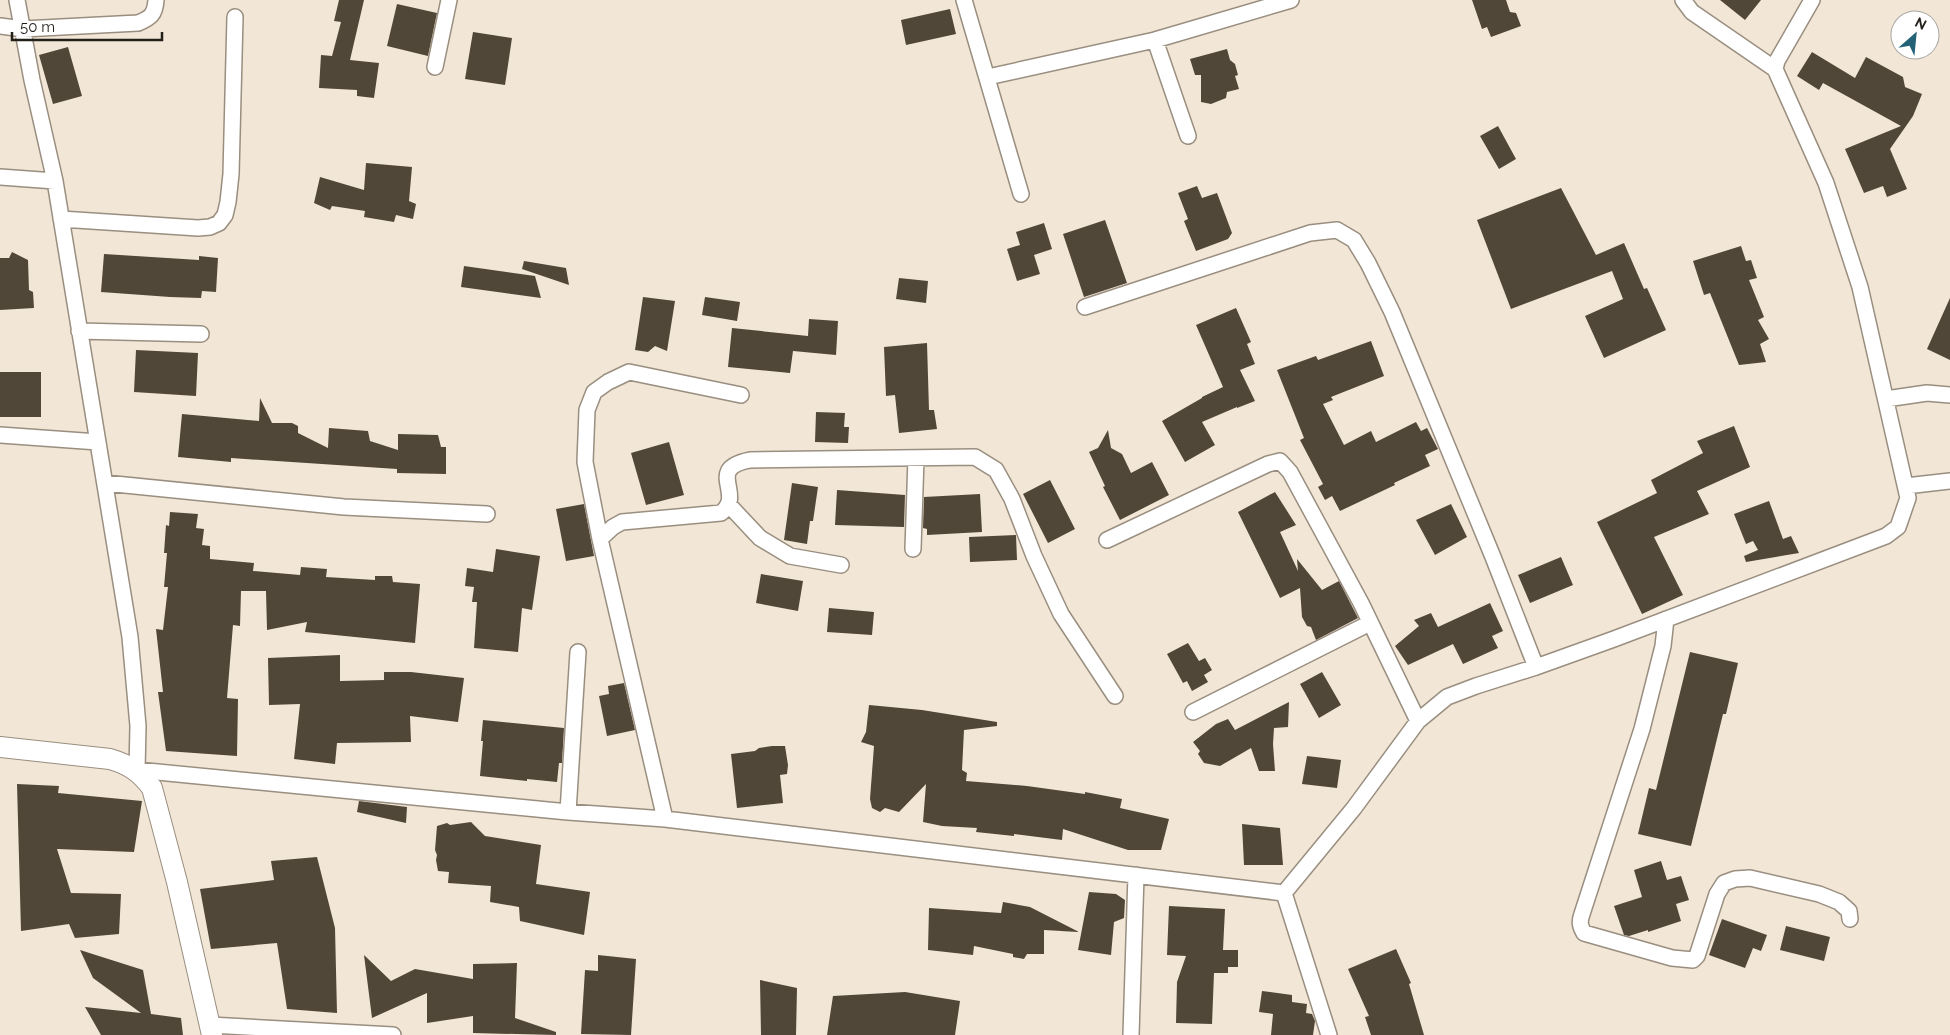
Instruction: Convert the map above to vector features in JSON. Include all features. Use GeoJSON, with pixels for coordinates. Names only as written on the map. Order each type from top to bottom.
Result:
{"type":"FeatureCollection","features":[{"type":"Feature","properties":{"kind":"street"},"geometry":{"type":"LineString","coordinates":[[17,0],[54,181],[106,483],[130,637],[138,726],[137,770],[152,788],[177,882],[211,1030],[393,1035]]}},
{"type":"Feature","properties":{"kind":"street"},"geometry":{"type":"LineString","coordinates":[[0,26],[23,29],[138,23],[151,18],[155,11],[156,0]]}},
{"type":"Feature","properties":{"kind":"street"},"geometry":{"type":"LineString","coordinates":[[435,67],[449,0]]}},
{"type":"Feature","properties":{"kind":"street"},"geometry":{"type":"LineString","coordinates":[[964,0],[1021,194]]}},
{"type":"Feature","properties":{"kind":"street"},"geometry":{"type":"LineString","coordinates":[[988,77],[1155,40],[1291,0]]}},
{"type":"Feature","properties":{"kind":"street"},"geometry":{"type":"LineString","coordinates":[[1684,0],[1692,12],[1775,69]]}},
{"type":"Feature","properties":{"kind":"street"},"geometry":{"type":"LineString","coordinates":[[1284,894],[1354,808],[1418,721],[1447,697],[1536,667],[1886,536],[1898,526],[1908,498],[1860,287],[1826,183],[1775,69],[1776,60],[1812,0]]}},
{"type":"Feature","properties":{"kind":"street"},"geometry":{"type":"LineString","coordinates":[[61,219],[198,228],[210,227],[220,222],[225,215],[232,174],[235,17]]}},
{"type":"Feature","properties":{"kind":"street"},"geometry":{"type":"LineString","coordinates":[[1155,40],[1188,136]]}},
{"type":"Feature","properties":{"kind":"street"},"geometry":{"type":"LineString","coordinates":[[0,176],[54,181]]}},
{"type":"Feature","properties":{"kind":"street"},"geometry":{"type":"LineString","coordinates":[[1085,307],[1310,233],[1337,230],[1354,240],[1368,263],[1392,312],[1493,557],[1536,667]]}},
{"type":"Feature","properties":{"kind":"street"},"geometry":{"type":"LineString","coordinates":[[79,331],[202,334]]}},
{"type":"Feature","properties":{"kind":"street"},"geometry":{"type":"LineString","coordinates":[[665,819],[600,539],[585,462],[587,410],[594,392],[608,382],[629,372],[742,395]]}},
{"type":"Feature","properties":{"kind":"street"},"geometry":{"type":"LineString","coordinates":[[1886,399],[1927,393],[1950,395]]}},
{"type":"Feature","properties":{"kind":"street"},"geometry":{"type":"LineString","coordinates":[[0,435],[98,442]]}},
{"type":"Feature","properties":{"kind":"street"},"geometry":{"type":"LineString","coordinates":[[600,539],[613,527],[622,522],[721,513],[728,505],[730,495],[727,474],[732,466],[738,462],[750,460],[975,457],[996,470],[1012,499],[1034,556],[1061,614],[1115,696]]}},
{"type":"Feature","properties":{"kind":"street"},"geometry":{"type":"LineString","coordinates":[[913,549],[916,458]]}},
{"type":"Feature","properties":{"kind":"street"},"geometry":{"type":"LineString","coordinates":[[1107,540],[1268,464],[1280,461],[1290,472],[1370,623],[1418,721]]}},
{"type":"Feature","properties":{"kind":"street"},"geometry":{"type":"LineString","coordinates":[[1906,486],[1950,481]]}},
{"type":"Feature","properties":{"kind":"street"},"geometry":{"type":"LineString","coordinates":[[106,483],[344,507],[488,514]]}},
{"type":"Feature","properties":{"kind":"street"},"geometry":{"type":"LineString","coordinates":[[728,505],[760,538],[790,556],[841,566]]}},
{"type":"Feature","properties":{"kind":"street"},"geometry":{"type":"LineString","coordinates":[[1666,619],[1663,646],[1642,729],[1582,914],[1580,927],[1584,933],[1672,958],[1693,960],[1697,956],[1717,894],[1724,883],[1735,879],[1750,878],[1819,894],[1838,902],[1849,911],[1850,920]]}},
{"type":"Feature","properties":{"kind":"street"},"geometry":{"type":"LineString","coordinates":[[1193,712],[1370,623]]}},
{"type":"Feature","properties":{"kind":"street"},"geometry":{"type":"LineString","coordinates":[[568,812],[578,652]]}},
{"type":"Feature","properties":{"kind":"street"},"geometry":{"type":"LineString","coordinates":[[0,747],[110,759],[137,770],[568,812],[665,819],[1284,894]]}},
{"type":"Feature","properties":{"kind":"street"},"geometry":{"type":"LineString","coordinates":[[1131,1035],[1136,875]]}},
{"type":"Feature","properties":{"kind":"street"},"geometry":{"type":"LineString","coordinates":[[1284,894],[1329,1035]]}},
{"type":"Feature","properties":{"kind":"building"},"geometry":{"type":"Polygon","coordinates":[[[339,0],[364,0],[350,60],[379,63],[374,98],[357,96],[357,90],[319,88],[321,55],[332,56],[341,22],[334,21],[339,0]]]}},
{"type":"Feature","properties":{"kind":"building"},"geometry":{"type":"Polygon","coordinates":[[[1472,0],[1506,0],[1510,12],[1516,13],[1521,26],[1491,37],[1487,27],[1482,29],[1472,0]]]}},
{"type":"Feature","properties":{"kind":"building"},"geometry":{"type":"Polygon","coordinates":[[[1720,0],[1761,0],[1745,20],[1720,0]]]}},
{"type":"Feature","properties":{"kind":"building"},"geometry":{"type":"Polygon","coordinates":[[[397,4],[437,13],[428,56],[387,46],[397,4]]]}},
{"type":"Feature","properties":{"kind":"building"},"geometry":{"type":"Polygon","coordinates":[[[950,9],[956,34],[906,45],[901,20],[950,9]]]}},
{"type":"Feature","properties":{"kind":"building"},"geometry":{"type":"Polygon","coordinates":[[[473,32],[512,38],[505,85],[465,79],[473,32]]]}},
{"type":"Feature","properties":{"kind":"building"},"geometry":{"type":"Polygon","coordinates":[[[68,47],[82,96],[53,104],[39,55],[68,47]]]}},
{"type":"Feature","properties":{"kind":"building"},"geometry":{"type":"Polygon","coordinates":[[[1227,49],[1230,60],[1235,64],[1238,75],[1235,76],[1239,89],[1227,92],[1226,98],[1211,104],[1201,102],[1201,75],[1195,75],[1190,59],[1227,49]]]}},
{"type":"Feature","properties":{"kind":"building"},"geometry":{"type":"Polygon","coordinates":[[[1812,52],[1855,78],[1866,57],[1903,77],[1905,87],[1922,94],[1913,116],[1890,149],[1907,189],[1887,197],[1883,186],[1864,193],[1845,149],[1901,126],[1823,83],[1819,90],[1797,76],[1812,52]]]}},
{"type":"Feature","properties":{"kind":"building"},"geometry":{"type":"Polygon","coordinates":[[[1498,126],[1516,159],[1499,169],[1480,136],[1498,126]]]}},
{"type":"Feature","properties":{"kind":"building"},"geometry":{"type":"Polygon","coordinates":[[[366,163],[412,167],[409,201],[416,204],[413,219],[396,215],[394,222],[364,217],[365,211],[332,206],[330,210],[314,203],[320,177],[364,190],[366,163]]]}},
{"type":"Feature","properties":{"kind":"building"},"geometry":{"type":"Polygon","coordinates":[[[1197,186],[1202,198],[1217,193],[1232,233],[1228,239],[1196,251],[1184,221],[1188,219],[1178,193],[1197,186]]]}},
{"type":"Feature","properties":{"kind":"building"},"geometry":{"type":"Polygon","coordinates":[[[1561,188],[1596,255],[1624,243],[1644,289],[1647,288],[1666,330],[1604,358],[1585,316],[1623,299],[1612,271],[1511,309],[1477,220],[1561,188]]]}},
{"type":"Feature","properties":{"kind":"building"},"geometry":{"type":"Polygon","coordinates":[[[1105,220],[1127,283],[1084,297],[1063,234],[1105,220]]]}},
{"type":"Feature","properties":{"kind":"building"},"geometry":{"type":"Polygon","coordinates":[[[1044,223],[1052,249],[1034,255],[1040,274],[1017,281],[1007,249],[1020,245],[1016,232],[1044,223]]]}},
{"type":"Feature","properties":{"kind":"building"},"geometry":{"type":"Polygon","coordinates":[[[1741,246],[1746,261],[1751,260],[1757,278],[1749,280],[1764,317],[1758,320],[1769,339],[1760,344],[1766,362],[1739,365],[1710,293],[1704,295],[1693,261],[1741,246]]]}},
{"type":"Feature","properties":{"kind":"building"},"geometry":{"type":"Polygon","coordinates":[[[12,252],[28,260],[29,290],[33,292],[34,308],[0,310],[0,258],[9,258],[12,252]]]}},
{"type":"Feature","properties":{"kind":"building"},"geometry":{"type":"Polygon","coordinates":[[[104,254],[199,260],[199,256],[218,258],[216,292],[202,291],[201,298],[101,292],[104,254]]]}},
{"type":"Feature","properties":{"kind":"building"},"geometry":{"type":"Polygon","coordinates":[[[524,261],[566,268],[569,285],[522,269],[524,261]]]}},
{"type":"Feature","properties":{"kind":"building"},"geometry":{"type":"Polygon","coordinates":[[[464,266],[535,276],[541,298],[461,287],[464,266]]]}},
{"type":"Feature","properties":{"kind":"building"},"geometry":{"type":"Polygon","coordinates":[[[899,278],[928,281],[926,303],[896,299],[899,278]]]}},
{"type":"Feature","properties":{"kind":"building"},"geometry":{"type":"Polygon","coordinates":[[[643,297],[675,301],[667,351],[655,346],[648,352],[635,350],[643,297]]]}},
{"type":"Feature","properties":{"kind":"building"},"geometry":{"type":"Polygon","coordinates":[[[705,297],[740,302],[737,321],[702,315],[705,297]]]}},
{"type":"Feature","properties":{"kind":"building"},"geometry":{"type":"Polygon","coordinates":[[[1950,298],[1950,360],[1927,349],[1950,298]]]}},
{"type":"Feature","properties":{"kind":"building"},"geometry":{"type":"Polygon","coordinates":[[[1236,308],[1251,342],[1247,344],[1255,364],[1240,370],[1255,401],[1202,422],[1215,445],[1185,462],[1162,421],[1223,387],[1196,325],[1236,308]]]}},
{"type":"Feature","properties":{"kind":"building"},"geometry":{"type":"Polygon","coordinates":[[[809,319],[838,321],[836,355],[793,351],[790,373],[728,367],[732,328],[808,336],[809,319]]]}},
{"type":"Feature","properties":{"kind":"building"},"geometry":{"type":"Polygon","coordinates":[[[1371,341],[1384,376],[1331,397],[1333,400],[1323,404],[1344,445],[1371,431],[1376,442],[1416,422],[1421,431],[1427,428],[1438,449],[1425,455],[1430,466],[1340,511],[1332,496],[1325,500],[1318,487],[1323,484],[1300,440],[1304,438],[1277,370],[1316,356],[1318,360],[1371,341]]]}},
{"type":"Feature","properties":{"kind":"building"},"geometry":{"type":"Polygon","coordinates":[[[927,343],[929,410],[934,410],[937,429],[899,433],[895,395],[886,396],[884,347],[927,343]]]}},
{"type":"Feature","properties":{"kind":"building"},"geometry":{"type":"Polygon","coordinates":[[[136,350],[198,353],[196,396],[134,392],[136,350]]]}},
{"type":"Feature","properties":{"kind":"building"},"geometry":{"type":"Polygon","coordinates":[[[0,372],[41,372],[41,417],[0,417],[0,372]]]}},
{"type":"Feature","properties":{"kind":"building"},"geometry":{"type":"Polygon","coordinates":[[[260,398],[272,423],[292,423],[298,426],[298,433],[328,448],[329,428],[368,431],[370,441],[398,450],[398,434],[438,435],[441,447],[446,447],[446,474],[397,473],[397,469],[231,458],[231,462],[178,457],[182,414],[259,421],[260,398]]]}},
{"type":"Feature","properties":{"kind":"building"},"geometry":{"type":"Polygon","coordinates":[[[816,412],[845,413],[844,427],[849,427],[848,443],[815,442],[816,412]]]}},
{"type":"Feature","properties":{"kind":"building"},"geometry":{"type":"Polygon","coordinates":[[[1734,426],[1750,467],[1697,491],[1709,514],[1654,537],[1683,595],[1642,614],[1597,522],[1657,493],[1651,480],[1703,453],[1697,441],[1734,426]]]}},
{"type":"Feature","properties":{"kind":"building"},"geometry":{"type":"Polygon","coordinates":[[[1108,430],[1111,448],[1122,454],[1131,473],[1152,462],[1169,495],[1120,520],[1103,487],[1105,486],[1089,452],[1098,448],[1108,430]]]}},
{"type":"Feature","properties":{"kind":"building"},"geometry":{"type":"Polygon","coordinates":[[[669,442],[684,495],[646,505],[631,453],[669,442]]]}},
{"type":"Feature","properties":{"kind":"building"},"geometry":{"type":"Polygon","coordinates":[[[1050,480],[1075,529],[1048,543],[1023,494],[1050,480]]]}},
{"type":"Feature","properties":{"kind":"building"},"geometry":{"type":"Polygon","coordinates":[[[792,483],[818,487],[813,521],[810,521],[807,544],[784,540],[792,483]]]}},
{"type":"Feature","properties":{"kind":"building"},"geometry":{"type":"Polygon","coordinates":[[[837,490],[905,495],[904,527],[835,525],[837,490]]]}},
{"type":"Feature","properties":{"kind":"building"},"geometry":{"type":"Polygon","coordinates":[[[1275,492],[1296,525],[1280,532],[1298,571],[1297,559],[1322,590],[1339,581],[1358,618],[1316,640],[1311,627],[1307,626],[1302,617],[1300,588],[1280,598],[1238,512],[1275,492]]]}},
{"type":"Feature","properties":{"kind":"building"},"geometry":{"type":"Polygon","coordinates":[[[980,494],[982,532],[927,535],[927,529],[923,528],[924,497],[980,494]]]}},
{"type":"Feature","properties":{"kind":"building"},"geometry":{"type":"Polygon","coordinates":[[[1769,501],[1783,539],[1791,536],[1799,553],[1746,562],[1744,556],[1758,550],[1753,541],[1746,544],[1734,514],[1769,501]]]}},
{"type":"Feature","properties":{"kind":"building"},"geometry":{"type":"Polygon","coordinates":[[[584,504],[594,556],[566,561],[556,509],[584,504]]]}},
{"type":"Feature","properties":{"kind":"building"},"geometry":{"type":"Polygon","coordinates":[[[1451,504],[1467,537],[1435,555],[1416,520],[1451,504]]]}},
{"type":"Feature","properties":{"kind":"building"},"geometry":{"type":"Polygon","coordinates":[[[170,512],[198,514],[196,528],[204,529],[202,545],[210,546],[210,559],[254,563],[253,571],[300,575],[301,567],[327,569],[326,577],[375,580],[375,576],[392,576],[393,582],[420,584],[415,643],[305,632],[307,622],[267,630],[266,591],[241,591],[240,626],[233,625],[227,698],[238,699],[237,756],[166,751],[158,692],[163,692],[156,629],[163,630],[168,587],[164,587],[167,553],[164,553],[166,525],[169,526],[170,512]]]}},
{"type":"Feature","properties":{"kind":"building"},"geometry":{"type":"Polygon","coordinates":[[[1016,535],[1017,560],[970,562],[969,537],[1016,535]]]}},
{"type":"Feature","properties":{"kind":"building"},"geometry":{"type":"Polygon","coordinates":[[[496,549],[540,556],[532,610],[522,608],[518,652],[474,648],[477,602],[472,602],[474,587],[465,586],[467,568],[493,572],[496,549]]]}},
{"type":"Feature","properties":{"kind":"building"},"geometry":{"type":"Polygon","coordinates":[[[1561,557],[1573,585],[1530,603],[1518,575],[1561,557]]]}},
{"type":"Feature","properties":{"kind":"building"},"geometry":{"type":"Polygon","coordinates":[[[761,574],[803,581],[798,611],[756,603],[761,574]]]}},
{"type":"Feature","properties":{"kind":"building"},"geometry":{"type":"Polygon","coordinates":[[[1490,603],[1503,631],[1492,636],[1498,648],[1463,664],[1453,644],[1408,665],[1395,646],[1419,626],[1414,620],[1431,613],[1438,627],[1490,603]]]}},
{"type":"Feature","properties":{"kind":"building"},"geometry":{"type":"Polygon","coordinates":[[[829,608],[874,612],[872,635],[827,632],[829,608]]]}},
{"type":"Feature","properties":{"kind":"building"},"geometry":{"type":"Polygon","coordinates":[[[1188,643],[1199,661],[1205,658],[1212,670],[1204,675],[1208,682],[1192,691],[1187,681],[1183,683],[1167,654],[1188,643]]]}},
{"type":"Feature","properties":{"kind":"building"},"geometry":{"type":"Polygon","coordinates":[[[1690,652],[1738,663],[1726,714],[1723,714],[1691,846],[1638,834],[1649,788],[1656,790],[1690,652]]]}},
{"type":"Feature","properties":{"kind":"building"},"geometry":{"type":"Polygon","coordinates":[[[340,655],[340,681],[384,680],[384,672],[411,672],[464,678],[458,722],[410,716],[411,742],[337,743],[335,764],[294,759],[300,704],[269,705],[268,658],[340,655]]]}},
{"type":"Feature","properties":{"kind":"building"},"geometry":{"type":"Polygon","coordinates":[[[1322,672],[1341,705],[1319,718],[1300,684],[1322,672]]]}},
{"type":"Feature","properties":{"kind":"building"},"geometry":{"type":"Polygon","coordinates":[[[624,683],[635,730],[607,736],[599,696],[609,694],[608,686],[624,683]]]}},
{"type":"Feature","properties":{"kind":"building"},"geometry":{"type":"Polygon","coordinates":[[[1289,702],[1288,727],[1274,728],[1275,771],[1259,771],[1251,748],[1220,766],[1204,763],[1198,754],[1200,751],[1193,742],[1216,724],[1228,719],[1235,730],[1289,702]]]}},
{"type":"Feature","properties":{"kind":"building"},"geometry":{"type":"Polygon","coordinates":[[[869,705],[922,710],[997,722],[997,726],[964,730],[962,770],[967,773],[966,781],[1027,786],[1085,794],[1085,792],[1122,799],[1120,808],[1169,819],[1161,850],[1128,850],[1063,829],[1062,840],[1014,834],[1014,836],[976,832],[977,828],[942,826],[923,822],[926,784],[899,812],[885,808],[880,812],[872,808],[870,799],[874,746],[861,742],[866,732],[869,705]]]}},
{"type":"Feature","properties":{"kind":"building"},"geometry":{"type":"Polygon","coordinates":[[[483,720],[564,728],[562,763],[559,763],[557,782],[480,776],[483,720]]]}},
{"type":"Feature","properties":{"kind":"building"},"geometry":{"type":"Polygon","coordinates":[[[785,746],[788,765],[787,774],[780,775],[783,803],[737,808],[731,754],[755,751],[759,748],[785,746]]]}},
{"type":"Feature","properties":{"kind":"building"},"geometry":{"type":"Polygon","coordinates":[[[1307,756],[1341,760],[1337,788],[1302,784],[1307,756]]]}},
{"type":"Feature","properties":{"kind":"building"},"geometry":{"type":"Polygon","coordinates":[[[17,784],[59,786],[58,793],[142,801],[134,852],[57,849],[71,893],[121,894],[119,934],[75,938],[69,924],[21,931],[17,784]]]}},
{"type":"Feature","properties":{"kind":"building"},"geometry":{"type":"Polygon","coordinates":[[[359,801],[407,807],[406,823],[357,812],[359,801]]]}},
{"type":"Feature","properties":{"kind":"building"},"geometry":{"type":"Polygon","coordinates":[[[471,822],[485,836],[541,845],[536,884],[590,892],[584,935],[520,921],[519,907],[490,902],[491,886],[448,883],[449,872],[438,871],[435,850],[437,826],[447,823],[450,825],[471,822]]]}},
{"type":"Feature","properties":{"kind":"building"},"geometry":{"type":"Polygon","coordinates":[[[1242,824],[1280,828],[1283,865],[1244,865],[1242,824]]]}},
{"type":"Feature","properties":{"kind":"building"},"geometry":{"type":"Polygon","coordinates":[[[317,857],[335,928],[337,1013],[287,1009],[277,943],[211,949],[200,889],[274,880],[271,861],[317,857]]]}},
{"type":"Feature","properties":{"kind":"building"},"geometry":{"type":"Polygon","coordinates":[[[1661,861],[1667,880],[1681,876],[1689,900],[1676,904],[1681,921],[1648,932],[1648,930],[1629,936],[1624,935],[1614,906],[1642,897],[1634,870],[1661,861]]]}},
{"type":"Feature","properties":{"kind":"building"},"geometry":{"type":"Polygon","coordinates":[[[1089,892],[1116,894],[1125,900],[1124,918],[1114,922],[1111,955],[1078,950],[1089,892]]]}},
{"type":"Feature","properties":{"kind":"building"},"geometry":{"type":"Polygon","coordinates":[[[1003,902],[1030,907],[1079,932],[1044,930],[1044,954],[1027,954],[1024,959],[1013,957],[1013,954],[974,946],[973,955],[928,950],[929,908],[1001,913],[1003,902]]]}},
{"type":"Feature","properties":{"kind":"building"},"geometry":{"type":"Polygon","coordinates":[[[1169,906],[1225,909],[1223,950],[1238,950],[1238,967],[1228,967],[1228,973],[1214,973],[1212,1024],[1176,1023],[1177,982],[1186,956],[1167,955],[1169,906]]]}},
{"type":"Feature","properties":{"kind":"building"},"geometry":{"type":"Polygon","coordinates":[[[1722,919],[1767,935],[1761,951],[1753,948],[1745,968],[1709,955],[1722,919]]]}},
{"type":"Feature","properties":{"kind":"building"},"geometry":{"type":"Polygon","coordinates":[[[1786,926],[1830,937],[1824,961],[1780,950],[1786,926]]]}},
{"type":"Feature","properties":{"kind":"building"},"geometry":{"type":"Polygon","coordinates":[[[1396,949],[1411,983],[1409,984],[1424,1035],[1371,1035],[1365,1017],[1369,1016],[1348,969],[1396,949]]]}},
{"type":"Feature","properties":{"kind":"building"},"geometry":{"type":"Polygon","coordinates":[[[80,950],[143,970],[151,1014],[181,1018],[183,1035],[101,1035],[85,1007],[141,1013],[93,978],[80,950]]]}},
{"type":"Feature","properties":{"kind":"building"},"geometry":{"type":"Polygon","coordinates":[[[364,955],[391,981],[415,969],[473,979],[473,964],[517,963],[515,1018],[556,1032],[556,1035],[473,1033],[473,1016],[427,1023],[427,993],[372,1018],[364,955]]]}},
{"type":"Feature","properties":{"kind":"building"},"geometry":{"type":"Polygon","coordinates":[[[598,955],[636,959],[631,1035],[581,1034],[585,970],[598,971],[598,955]]]}},
{"type":"Feature","properties":{"kind":"building"},"geometry":{"type":"Polygon","coordinates":[[[760,980],[797,988],[796,1035],[761,1035],[760,980]]]}},
{"type":"Feature","properties":{"kind":"building"},"geometry":{"type":"Polygon","coordinates":[[[1262,991],[1292,995],[1292,1002],[1307,1004],[1306,1013],[1312,1014],[1315,1021],[1313,1035],[1271,1035],[1273,1014],[1259,1012],[1262,991]]]}},
{"type":"Feature","properties":{"kind":"building"},"geometry":{"type":"Polygon","coordinates":[[[905,992],[960,1001],[955,1035],[827,1035],[833,996],[905,992]]]}}]}
